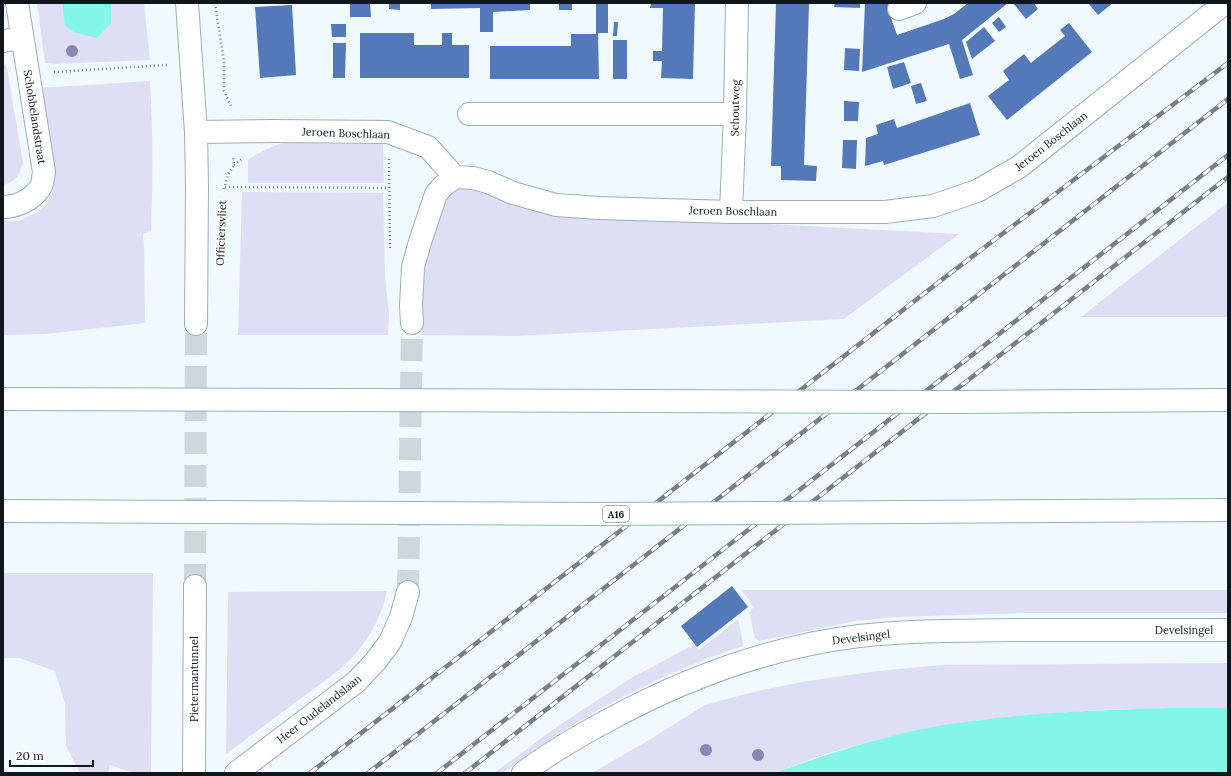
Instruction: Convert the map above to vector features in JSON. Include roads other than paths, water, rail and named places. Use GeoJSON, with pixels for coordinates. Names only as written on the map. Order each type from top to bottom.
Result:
{"type":"FeatureCollection","features":[{"type":"Feature","properties":{"kind":"main road","name":"Schobbelandstraat"},"geometry":{"type":"LineString","coordinates":[[3,207],[9,207],[34,196],[41,187],[44,172],[29,73],[13,40],[17,3]]}},
{"type":"Feature","properties":{"kind":"main road"},"geometry":{"type":"LineString","coordinates":[[187,3],[196,132],[196,324]]}},
{"type":"Feature","properties":{"kind":"main road","name":"Schoutweg"},"geometry":{"type":"LineString","coordinates":[[731,212],[737,3]]}},
{"type":"Feature","properties":{"kind":"main road","name":"Jeroen Boschlaan"},"geometry":{"type":"LineString","coordinates":[[196,132],[388,132],[428,147],[454,177],[473,178],[488,182],[513,192],[556,205],[599,208],[731,212],[885,212],[933,206],[977,191],[1019,167],[1225,3]]}},
{"type":"Feature","properties":{"kind":"main road"},"geometry":{"type":"LineString","coordinates":[[470,114],[735,114]]}},
{"type":"Feature","properties":{"kind":"main road"},"geometry":{"type":"LineString","coordinates":[[412,323],[411,306],[413,267],[420,242],[436,194],[454,177]]}},
{"type":"Feature","properties":{"kind":"main road"},"geometry":{"type":"LineString","coordinates":[[3,399],[921,402],[1228,400]]}},
{"type":"Feature","properties":{"kind":"main road","name":"A16"},"geometry":{"type":"LineString","coordinates":[[3,511],[607,514],[1228,510]]}},
{"type":"Feature","properties":{"kind":"main road","name":"Pietermantunnel"},"geometry":{"type":"LineString","coordinates":[[194,773],[195,586]]}},
{"type":"Feature","properties":{"kind":"main road","name":"Heer Oudelandslaan"},"geometry":{"type":"LineString","coordinates":[[236,773],[356,682],[375,662],[390,642],[401,617],[408,592]]}},
{"type":"Feature","properties":{"kind":"main road","name":"Develsingel"},"geometry":{"type":"LineString","coordinates":[[523,773],[572,740],[632,707],[682,684],[749,659],[813,644],[857,636],[912,631],[1228,630]]}},
{"type":"Feature","properties":{"kind":"tunnel"},"geometry":{"type":"LineString","coordinates":[[408,592],[412,323]]}},
{"type":"Feature","properties":{"kind":"tunnel"},"geometry":{"type":"LineString","coordinates":[[195,586],[196,324]]}},
{"type":"Feature","properties":{"kind":"railway"},"geometry":{"type":"LineString","coordinates":[[310,773],[944,278],[1228,63]]}},
{"type":"Feature","properties":{"kind":"railway"},"geometry":{"type":"LineString","coordinates":[[368,773],[1228,99]]}},
{"type":"Feature","properties":{"kind":"railway"},"geometry":{"type":"LineString","coordinates":[[437,773],[1228,155]]}},
{"type":"Feature","properties":{"kind":"railway"},"geometry":{"type":"LineString","coordinates":[[465,773],[1228,177]]}}]}
